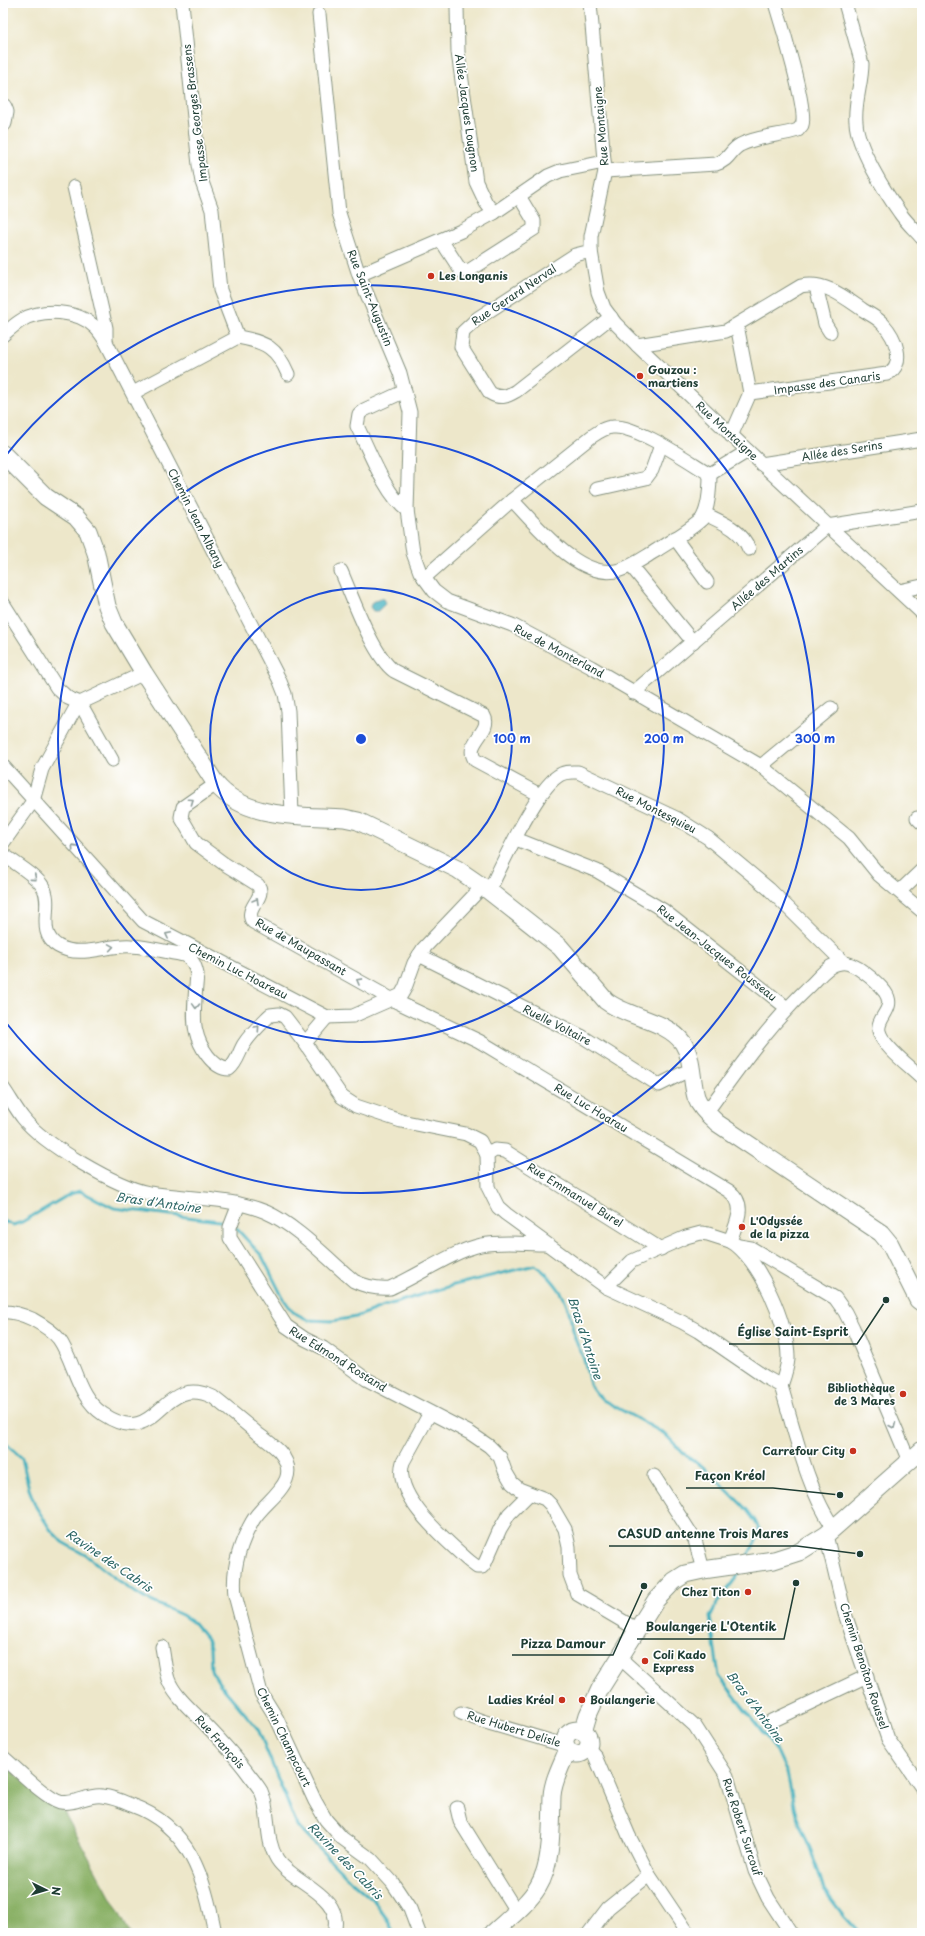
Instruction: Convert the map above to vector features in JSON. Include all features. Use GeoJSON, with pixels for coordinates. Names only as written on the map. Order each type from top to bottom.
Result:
{"type":"FeatureCollection","features":[{"type":"Feature","properties":{"kind":"main road"},"geometry":{"type":"LineString","coordinates":[[3,107],[5,112],[3,123]]}},
{"type":"Feature","properties":{"kind":"main road"},"geometry":{"type":"LineString","coordinates":[[3,454],[46,497],[76,517],[88,531],[96,553],[107,606],[114,623],[144,673],[216,784],[225,795],[256,810],[344,818],[358,821],[457,869],[486,889],[560,947],[606,1001],[614,1007],[665,1028],[675,1035],[689,1054],[696,1097],[706,1113],[717,1123],[881,1233],[890,1244],[918,1300],[922,1303]]}},
{"type":"Feature","properties":{"kind":"main road"},"geometry":{"type":"LineString","coordinates":[[493,1933],[538,1887],[542,1879],[548,1853],[553,1805],[588,1716],[600,1689],[664,1591],[685,1574],[788,1557],[799,1552],[830,1532],[922,1450]]}},
{"type":"Feature","properties":{"kind":"street","name":"Impasse Georges Brassens"},"geometry":{"type":"LineString","coordinates":[[182,3],[199,165],[202,182],[212,210],[220,290],[238,337]]}},
{"type":"Feature","properties":{"kind":"street","name":"Rue Montaigne"},"geometry":{"type":"LineString","coordinates":[[590,3],[605,166],[591,236],[591,251],[598,292],[604,308],[610,317],[637,346],[748,452],[899,590],[922,613]]}},
{"type":"Feature","properties":{"kind":"street"},"geometry":{"type":"LineString","coordinates":[[359,275],[441,240],[494,213],[560,171],[605,166],[716,164],[728,158],[735,148],[745,142],[798,130],[802,125],[802,113],[789,50],[775,3]]}},
{"type":"Feature","properties":{"kind":"street"},"geometry":{"type":"LineString","coordinates":[[845,3],[862,64],[862,74],[855,114],[858,136],[871,163],[900,214],[922,238]]}},
{"type":"Feature","properties":{"kind":"street","name":"Allée Jacques Lougnon"},"geometry":{"type":"LineString","coordinates":[[457,7],[458,52],[476,182],[486,203],[494,213]]}},
{"type":"Feature","properties":{"kind":"street","name":"Rue Saint-Augustin"},"geometry":{"type":"LineString","coordinates":[[319,14],[339,213],[359,275],[400,372],[406,391],[410,412],[407,510],[413,554],[416,564],[424,578]]}},
{"type":"Feature","properties":{"kind":"street"},"geometry":{"type":"LineString","coordinates":[[74,187],[106,328],[106,342]]}},
{"type":"Feature","properties":{"kind":"street"},"geometry":{"type":"LineString","coordinates":[[441,240],[457,268],[461,271],[470,270],[534,229],[534,221],[519,196]]}},
{"type":"Feature","properties":{"kind":"street","name":"Rue Gerard Nerval"},"geometry":{"type":"LineString","coordinates":[[591,251],[575,255],[478,318],[463,332],[461,347],[490,393],[496,397],[503,397],[516,392],[610,317]]}},
{"type":"Feature","properties":{"kind":"street","name":"Impasse des Canaris"},"geometry":{"type":"LineString","coordinates":[[637,346],[712,335],[726,331],[801,286],[816,286],[838,293],[882,323],[889,332],[898,356],[895,370],[887,374],[750,393]]}},
{"type":"Feature","properties":{"kind":"street"},"geometry":{"type":"LineString","coordinates":[[816,286],[825,324],[830,332]]}},
{"type":"Feature","properties":{"kind":"street","name":"Chemin Jean Albany"},"geometry":{"type":"LineString","coordinates":[[3,335],[22,320],[34,315],[46,313],[66,314],[84,319],[95,327],[106,342],[278,679],[284,694],[288,711],[291,744],[292,814]]}},
{"type":"Feature","properties":{"kind":"street"},"geometry":{"type":"LineString","coordinates":[[731,436],[750,393],[737,325]]}},
{"type":"Feature","properties":{"kind":"street"},"geometry":{"type":"LineString","coordinates":[[133,393],[238,337],[262,342],[273,349],[279,356],[288,374]]}},
{"type":"Feature","properties":{"kind":"street"},"geometry":{"type":"LineString","coordinates":[[406,391],[364,410],[359,414],[357,426],[391,494],[401,506],[407,510]]}},
{"type":"Feature","properties":{"kind":"street"},"geometry":{"type":"LineString","coordinates":[[424,578],[512,500],[591,436],[604,429],[612,427],[629,429],[661,445],[710,474]]}},
{"type":"Feature","properties":{"kind":"street","name":"Allée des Serins"},"geometry":{"type":"LineString","coordinates":[[761,464],[922,439]]}},
{"type":"Feature","properties":{"kind":"street"},"geometry":{"type":"LineString","coordinates":[[598,489],[646,478],[652,470],[661,445]]}},
{"type":"Feature","properties":{"kind":"street"},"geometry":{"type":"LineString","coordinates":[[710,474],[748,452]]}},
{"type":"Feature","properties":{"kind":"street"},"geometry":{"type":"LineString","coordinates":[[512,500],[554,542],[581,564],[594,570],[609,572],[631,566],[699,522],[706,514],[710,474]]}},
{"type":"Feature","properties":{"kind":"street"},"geometry":{"type":"LineString","coordinates":[[828,526],[922,511]]}},
{"type":"Feature","properties":{"kind":"street"},"geometry":{"type":"LineString","coordinates":[[706,514],[738,532],[746,542],[749,549]]}},
{"type":"Feature","properties":{"kind":"street","name":"Allée des Martins"},"geometry":{"type":"LineString","coordinates":[[634,693],[828,526]]}},
{"type":"Feature","properties":{"kind":"street"},"geometry":{"type":"LineString","coordinates":[[675,538],[707,582]]}},
{"type":"Feature","properties":{"kind":"street"},"geometry":{"type":"LineString","coordinates":[[631,566],[693,642]]}},
{"type":"Feature","properties":{"kind":"street"},"geometry":{"type":"LineString","coordinates":[[341,571],[370,636],[386,664],[394,671],[484,716],[486,719],[485,726],[472,750],[474,760],[540,795]]}},
{"type":"Feature","properties":{"kind":"street","name":"Rue de Monterland"},"geometry":{"type":"LineString","coordinates":[[424,578],[434,591],[447,601],[512,625],[590,667],[761,766],[849,838],[879,875],[900,891],[922,912]]}},
{"type":"Feature","properties":{"kind":"street"},"geometry":{"type":"LineString","coordinates":[[899,590],[922,586]]}},
{"type":"Feature","properties":{"kind":"street"},"geometry":{"type":"LineString","coordinates":[[3,603],[57,688],[68,698],[80,704],[112,760]]}},
{"type":"Feature","properties":{"kind":"street"},"geometry":{"type":"LineString","coordinates":[[3,843],[33,801],[42,769],[70,717],[80,704],[144,673]]}},
{"type":"Feature","properties":{"kind":"street"},"geometry":{"type":"LineString","coordinates":[[761,766],[831,708]]}},
{"type":"Feature","properties":{"kind":"street","name":"Chemin Luc Hoareau"},"geometry":{"type":"LineString","coordinates":[[3,766],[143,921],[327,1017],[353,1016],[393,1000],[401,995],[419,956],[486,889]]}},
{"type":"Feature","properties":{"kind":"street","name":"Rue Montesquieu"},"geometry":{"type":"LineString","coordinates":[[486,889],[540,795],[559,774],[565,772],[578,772],[683,822],[708,838],[748,871],[820,938],[843,962]]}},
{"type":"Feature","properties":{"kind":"street","name":"Rue de Maupassant"},"geometry":{"type":"LineString","coordinates":[[216,784],[183,807],[181,816],[196,843],[204,850],[258,885],[261,893],[251,910],[251,919],[253,922],[393,1000]]}},
{"type":"Feature","properties":{"kind":"street","name":"Rue Jean-Jacques Rousseau"},"geometry":{"type":"LineString","coordinates":[[516,838],[597,871],[663,910],[787,1008]]}},
{"type":"Feature","properties":{"kind":"street"},"geometry":{"type":"LineString","coordinates":[[3,854],[43,886],[47,902],[45,918],[46,928],[53,941],[59,946],[79,950],[130,945],[184,955],[190,959],[196,968],[197,974],[195,1031],[211,1059],[220,1068],[229,1069],[233,1066],[244,1044],[270,1015],[274,1013],[285,1017],[305,1042],[342,1097],[356,1106],[401,1121],[466,1134],[480,1141],[487,1155],[488,1187],[498,1207],[606,1287],[687,1325],[765,1378],[781,1386],[787,1370],[788,1358],[787,1344],[781,1322],[771,1295],[746,1253],[733,1243]]}},
{"type":"Feature","properties":{"kind":"street"},"geometry":{"type":"LineString","coordinates":[[900,891],[922,870]]}},
{"type":"Feature","properties":{"kind":"street","name":"Ruelle Voltaire"},"geometry":{"type":"LineString","coordinates":[[419,956],[583,1037],[659,1085],[683,1073],[692,1071]]}},
{"type":"Feature","properties":{"kind":"street"},"geometry":{"type":"LineString","coordinates":[[706,1113],[763,1034],[787,1008],[829,968],[843,962],[857,966],[884,991],[889,1001],[880,1023],[880,1033],[890,1047],[922,1078]]}},
{"type":"Feature","properties":{"kind":"street","name":"Rue Luc Hoarau"},"geometry":{"type":"LineString","coordinates":[[393,1000],[485,1044],[729,1191],[737,1198],[740,1206],[733,1243]]}},
{"type":"Feature","properties":{"kind":"street"},"geometry":{"type":"LineString","coordinates":[[305,1042],[327,1017]]}},
{"type":"Feature","properties":{"kind":"street"},"geometry":{"type":"LineString","coordinates":[[3,1088],[23,1119],[48,1142],[109,1178],[148,1192],[240,1204],[266,1212],[290,1227],[354,1281],[365,1287],[378,1289],[395,1286],[465,1250],[481,1246],[498,1243],[546,1244]]}},
{"type":"Feature","properties":{"kind":"street","name":"Rue Emmanuel Burel"},"geometry":{"type":"LineString","coordinates":[[487,1155],[495,1150],[505,1151],[661,1249]]}},
{"type":"Feature","properties":{"kind":"street","name":"Rue Edmond Rostand"},"geometry":{"type":"LineString","coordinates":[[240,1204],[230,1226],[230,1238],[286,1326],[305,1340],[323,1348],[366,1379],[470,1433],[489,1446],[500,1457],[505,1471],[512,1483],[519,1489],[529,1494],[545,1498],[551,1505],[565,1529],[569,1547],[570,1575],[577,1594],[638,1630]]}},
{"type":"Feature","properties":{"kind":"street"},"geometry":{"type":"LineString","coordinates":[[606,1287],[627,1265],[686,1237],[708,1234],[751,1248],[835,1298],[840,1303],[853,1328],[909,1461]]}},
{"type":"Feature","properties":{"kind":"street","name":"Chemin Champcourt"},"geometry":{"type":"LineString","coordinates":[[3,1312],[10,1312],[25,1316],[42,1324],[58,1339],[86,1397],[102,1414],[128,1424],[138,1424],[147,1421],[174,1396],[188,1392],[202,1392],[213,1397],[279,1451],[288,1470],[286,1481],[279,1492],[252,1520],[242,1541],[235,1565],[233,1580],[235,1594],[261,1693],[277,1719],[315,1801],[326,1820],[342,1838],[371,1859],[392,1882],[410,1910],[419,1933]]}},
{"type":"Feature","properties":{"kind":"street","name":"Chemin Benoîton Roussel"},"geometry":{"type":"LineString","coordinates":[[781,1386],[812,1485],[830,1532],[845,1614],[888,1739],[922,1788]]}},
{"type":"Feature","properties":{"kind":"street"},"geometry":{"type":"LineString","coordinates":[[430,1413],[403,1462],[401,1469],[402,1484],[422,1514],[469,1561],[477,1567],[482,1567],[486,1563],[500,1529],[509,1514],[529,1494]]}},
{"type":"Feature","properties":{"kind":"street"},"geometry":{"type":"LineString","coordinates":[[654,1476],[695,1540],[703,1570]]}},
{"type":"Feature","properties":{"kind":"street","name":"Rue François"},"geometry":{"type":"LineString","coordinates":[[162,1647],[168,1680],[180,1698],[236,1756],[261,1791],[268,1815],[269,1842],[277,1859],[297,1878],[326,1899],[332,1908],[334,1933]]}},
{"type":"Feature","properties":{"kind":"street","name":"Rue Robert Surcouf"},"geometry":{"type":"LineString","coordinates":[[620,1658],[695,1726],[727,1776],[755,1871],[768,1898],[791,1933]]}},
{"type":"Feature","properties":{"kind":"street"},"geometry":{"type":"LineString","coordinates":[[772,1721],[867,1676]]}},
{"type":"Feature","properties":{"kind":"street","name":"Rue Hubert Delisle"},"geometry":{"type":"LineString","coordinates":[[461,1713],[482,1721],[560,1744],[577,1743]]}},
{"type":"Feature","properties":{"kind":"street"},"geometry":{"type":"LineString","coordinates":[[577,1743],[595,1756],[629,1836],[649,1875],[688,1933]]}},
{"type":"Feature","properties":{"kind":"street"},"geometry":{"type":"LineString","coordinates":[[3,1757],[50,1798],[60,1802],[71,1802],[94,1796],[102,1796],[143,1809],[167,1825],[179,1837],[197,1866],[206,1894],[215,1933]]}},
{"type":"Feature","properties":{"kind":"street"},"geometry":{"type":"LineString","coordinates":[[456,1808],[460,1821],[516,1911]]}},
{"type":"Feature","properties":{"kind":"street"},"geometry":{"type":"LineString","coordinates":[[589,1933],[608,1908],[649,1875]]}},
{"type":"Feature","properties":{"kind":"green space"},"geometry":{"type":"Polygon","coordinates":[[[3,1764],[64,1812],[130,1933],[3,1933],[3,1764]]]}},
{"type":"Feature","properties":{"kind":"water"},"geometry":{"type":"Polygon","coordinates":[[[381,598],[384,599],[386,603],[378,611],[373,611],[370,607],[372,602],[381,598]]]}},
{"type":"Feature","properties":{"kind":"waterway","name":"Bras d'Antoine"},"geometry":{"type":"LineString","coordinates":[[3,1221],[13,1225],[22,1222],[70,1194],[80,1191],[114,1208],[227,1222]]}},
{"type":"Feature","properties":{"kind":"waterway","name":"Bras d'Antoine"},"geometry":{"type":"LineString","coordinates":[[236,1228],[262,1256],[283,1298],[293,1312],[308,1320],[332,1321],[356,1317],[381,1307],[454,1285],[535,1265],[555,1284],[566,1302],[576,1341],[594,1391],[603,1400],[665,1434],[683,1453],[702,1466],[720,1483],[747,1510],[755,1521],[759,1529],[756,1541],[746,1559]]}},
{"type":"Feature","properties":{"kind":"waterway","name":"Ravine des Cabris"},"geometry":{"type":"LineString","coordinates":[[3,1441],[22,1458],[29,1489],[36,1507],[50,1529],[62,1542],[87,1556],[121,1583],[144,1598],[182,1615],[194,1623],[207,1639],[210,1647],[211,1670],[219,1683],[258,1729],[297,1826],[351,1881],[373,1900],[387,1919],[394,1933]]}},
{"type":"Feature","properties":{"kind":"waterway","name":"Bras d'Antoine"},"geometry":{"type":"LineString","coordinates":[[741,1571],[717,1603],[710,1617],[719,1676],[776,1749],[787,1773],[796,1815],[816,1864],[824,1890],[844,1916],[860,1933]]}},
{"type":"Feature","properties":{"kind":"waterway"},"geometry":{"type":"LineString","coordinates":[[3,1929],[6,1933]]}},
{"type":"Feature","properties":{"kind":"place","name":"Les Longanis"},"geometry":{"type":"Point","coordinates":[431,276]}},
{"type":"Feature","properties":{"kind":"place","name":"Gouzou : martiens"},"geometry":{"type":"Point","coordinates":[640,376]}},
{"type":"Feature","properties":{"kind":"place","name":"L'Odyssée de la pizza"},"geometry":{"type":"Point","coordinates":[742,1227]}},
{"type":"Feature","properties":{"kind":"place","name":"Église Saint-Esprit"},"geometry":{"type":"Point","coordinates":[886,1300]}},
{"type":"Feature","properties":{"kind":"place","name":"Bibliothèque de 3 Mares"},"geometry":{"type":"Point","coordinates":[903,1394]}},
{"type":"Feature","properties":{"kind":"place","name":"Carrefour City"},"geometry":{"type":"Point","coordinates":[853,1451]}},
{"type":"Feature","properties":{"kind":"place","name":"Façon Kréol"},"geometry":{"type":"Point","coordinates":[840,1495]}},
{"type":"Feature","properties":{"kind":"place","name":"CASUD antenne Trois Mares"},"geometry":{"type":"Point","coordinates":[860,1554]}},
{"type":"Feature","properties":{"kind":"place","name":"Boulangerie L'Otentik"},"geometry":{"type":"Point","coordinates":[796,1583]}},
{"type":"Feature","properties":{"kind":"place","name":"Pizza Damour"},"geometry":{"type":"Point","coordinates":[644,1586]}},
{"type":"Feature","properties":{"kind":"place","name":"Chez Titon"},"geometry":{"type":"Point","coordinates":[748,1592]}},
{"type":"Feature","properties":{"kind":"place","name":"Coli Kado Express"},"geometry":{"type":"Point","coordinates":[645,1661]}},
{"type":"Feature","properties":{"kind":"place","name":"Ladies Kréol"},"geometry":{"type":"Point","coordinates":[562,1700]}},
{"type":"Feature","properties":{"kind":"place","name":"Boulangerie"},"geometry":{"type":"Point","coordinates":[582,1700]}}]}
